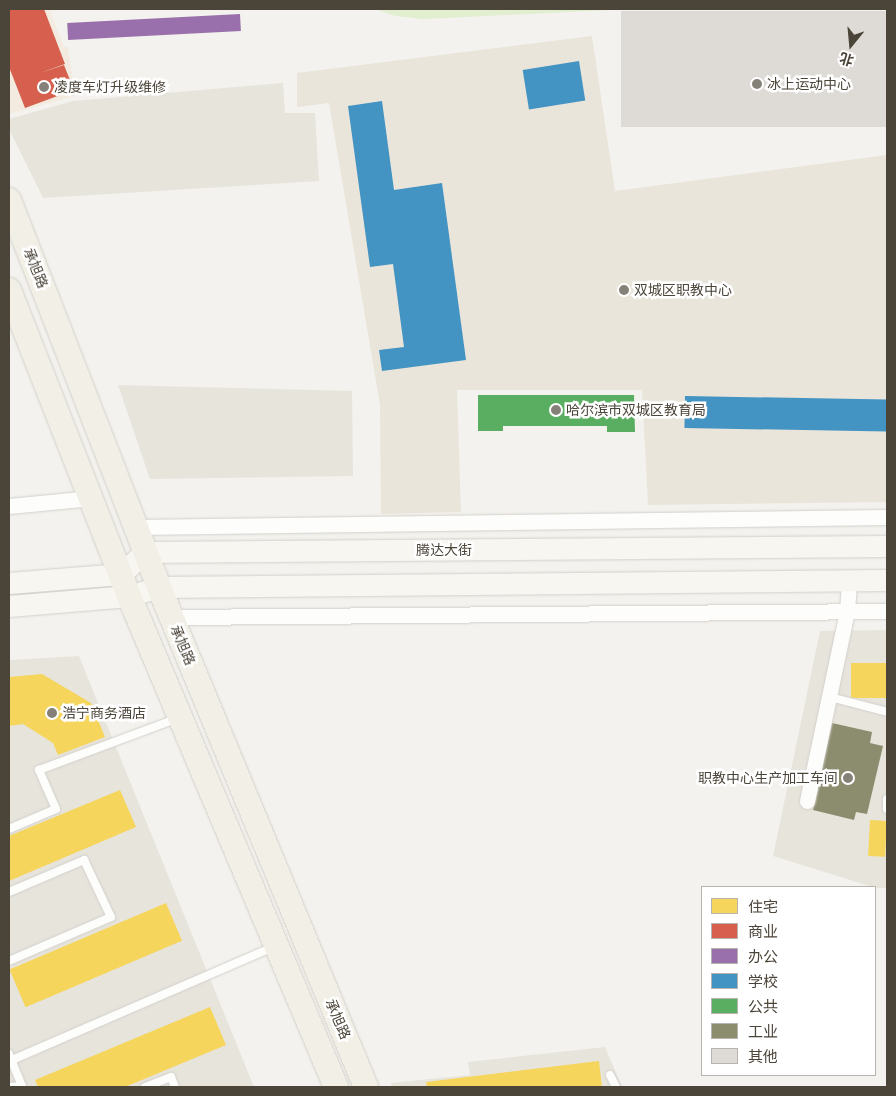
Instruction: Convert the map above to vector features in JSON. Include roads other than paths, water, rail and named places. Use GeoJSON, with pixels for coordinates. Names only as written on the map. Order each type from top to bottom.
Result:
{"type":"FeatureCollection","features":[{"type":"Feature","properties":{"kind":"main road","name":"承旭路"},"geometry":{"type":"LineString","coordinates":[[9,200],[171,617],[366,1087]]}},
{"type":"Feature","properties":{"kind":"main road","name":"承旭路"},"geometry":{"type":"LineString","coordinates":[[9,290],[129,596],[336,1087]]}},
{"type":"Feature","properties":{"kind":"main road","name":"腾达大街"},"geometry":{"type":"LineString","coordinates":[[145,552],[887,546]]}},
{"type":"Feature","properties":{"kind":"main road"},"geometry":{"type":"LineString","coordinates":[[9,583],[121,574],[145,552]]}},
{"type":"Feature","properties":{"kind":"main road"},"geometry":{"type":"LineString","coordinates":[[9,606],[129,596],[159,587],[887,580]]}},
{"type":"Feature","properties":{"kind":"street"},"geometry":{"type":"LineString","coordinates":[[9,506],[92,498]]}},
{"type":"Feature","properties":{"kind":"street"},"geometry":{"type":"LineString","coordinates":[[136,527],[887,517]]}},
{"type":"Feature","properties":{"kind":"street"},"geometry":{"type":"LineString","coordinates":[[807,801],[847,611],[849,581]]}},
{"type":"Feature","properties":{"kind":"street"},"geometry":{"type":"LineString","coordinates":[[171,617],[887,611]]}},
{"type":"Feature","properties":{"kind":"lane"},"geometry":{"type":"LineString","coordinates":[[830,697],[887,712]]}},
{"type":"Feature","properties":{"kind":"lane"},"geometry":{"type":"LineString","coordinates":[[9,829],[56,809],[39,770],[180,718]]}},
{"type":"Feature","properties":{"kind":"lane"},"geometry":{"type":"LineString","coordinates":[[887,799],[887,809]]}},
{"type":"Feature","properties":{"kind":"lane"},"geometry":{"type":"LineString","coordinates":[[9,892],[84,860],[111,917],[9,960]]}},
{"type":"Feature","properties":{"kind":"lane"},"geometry":{"type":"LineString","coordinates":[[9,1087],[22,1087],[10,1057],[276,946]]}},
{"type":"Feature","properties":{"kind":"lane"},"geometry":{"type":"LineString","coordinates":[[610,1075],[616,1087]]}},
{"type":"Feature","properties":{"kind":"lane"},"geometry":{"type":"LineString","coordinates":[[145,1087],[171,1077],[175,1087]]}},
{"type":"Feature","properties":{"kind":"place","name":"冰上运动中心"},"geometry":{"type":"Point","coordinates":[757,84]}},
{"type":"Feature","properties":{"kind":"place","name":"凌度车灯升级维修"},"geometry":{"type":"Point","coordinates":[44,87]}},
{"type":"Feature","properties":{"kind":"place","name":"双城区职教中心"},"geometry":{"type":"Point","coordinates":[624,290]}},
{"type":"Feature","properties":{"kind":"place","name":"哈尔滨市双城区教育局"},"geometry":{"type":"Point","coordinates":[556,410]}},
{"type":"Feature","properties":{"kind":"place","name":"浩宁商务酒店"},"geometry":{"type":"Point","coordinates":[52,713]}},
{"type":"Feature","properties":{"kind":"place","name":"职教中心生产加工车间"},"geometry":{"type":"Point","coordinates":[848,778]}}]}
